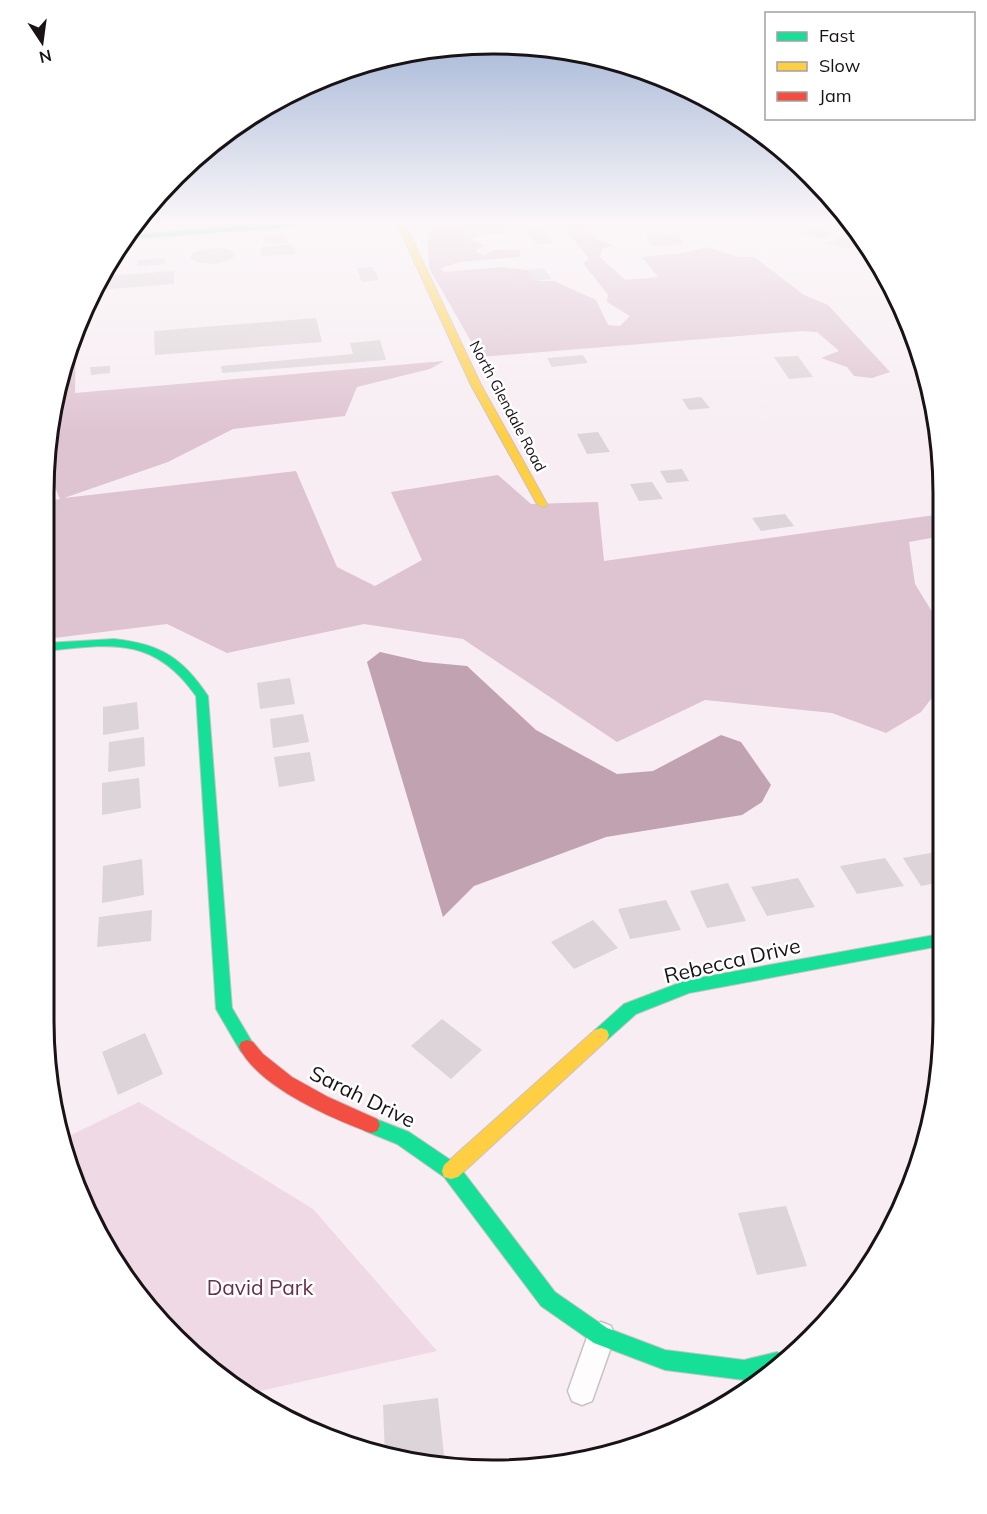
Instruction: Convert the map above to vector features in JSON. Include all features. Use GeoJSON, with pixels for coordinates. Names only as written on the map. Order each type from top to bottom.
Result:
{"type":"FeatureCollection","features":[{"type":"Feature","properties":{"kind":"street","name":"North Glendale Road"},"geometry":{"type":"LineString","coordinates":[[434,295],[476,384],[542,504]]}},
{"type":"Feature","properties":{"kind":"street","name":"Sarah Drive"},"geometry":{"type":"LineString","coordinates":[[54,646],[93,642],[138,646],[172,659],[189,675],[202,696],[224,1009],[255,1060],[323,1105],[404,1138],[451,1171],[548,1299],[601,1336],[665,1360],[744,1370],[766,1365]]}},
{"type":"Feature","properties":{"kind":"street","name":"Rebecca Drive"},"geometry":{"type":"LineString","coordinates":[[451,1171],[630,1009],[687,987],[933,941]]}},
{"type":"Feature","properties":{"kind":"street"},"geometry":{"type":"LineString","coordinates":[[582,1391],[601,1336]]}},
{"type":"Feature","properties":{"kind":"green space","name":"David Park"},"geometry":{"type":"Polygon","coordinates":[[[139,1102],[313,1209],[437,1351],[260,1393],[204,1351],[163,1310],[145,1288],[128,1265],[99,1215],[87,1189],[70,1136],[139,1102]]]}},
{"type":"Feature","properties":{"kind":"shaded area"},"geometry":{"type":"Polygon","coordinates":[[[444,295],[584,295],[596,300],[608,325],[620,326],[630,316],[607,302],[608,295],[804,295],[828,305],[890,372],[872,378],[854,376],[847,367],[821,358],[839,351],[817,332],[802,331],[480,357],[444,295]]]}},
{"type":"Feature","properties":{"kind":"shaded area"},"geometry":{"type":"Polygon","coordinates":[[[76,357],[75,393],[444,361],[430,369],[357,387],[345,416],[233,429],[168,462],[64,498],[296,471],[337,567],[375,586],[422,560],[391,492],[498,475],[531,504],[598,502],[604,561],[933,515],[933,538],[909,542],[915,584],[933,613],[933,697],[921,712],[886,733],[832,713],[705,700],[617,742],[463,639],[364,624],[227,653],[167,624],[54,638],[54,500],[60,499],[54,486],[58,436],[62,408],[76,357]]]}},
{"type":"Feature","properties":{"kind":"shaded area"},"geometry":{"type":"Polygon","coordinates":[[[380,652],[424,662],[467,666],[536,730],[617,774],[653,771],[721,735],[741,742],[771,785],[762,802],[742,815],[606,837],[474,886],[443,917],[367,662],[380,652]]]}},
{"type":"Feature","properties":{"kind":"building"},"geometry":{"type":"Polygon","coordinates":[[[316,318],[322,342],[155,355],[154,331],[316,318]]]}},
{"type":"Feature","properties":{"kind":"building"},"geometry":{"type":"Polygon","coordinates":[[[380,340],[386,360],[222,373],[221,366],[353,354],[350,343],[380,340]]]}},
{"type":"Feature","properties":{"kind":"building"},"geometry":{"type":"Polygon","coordinates":[[[583,355],[588,363],[552,367],[547,358],[583,355]]]}},
{"type":"Feature","properties":{"kind":"building"},"geometry":{"type":"Polygon","coordinates":[[[798,356],[813,377],[789,379],[774,357],[798,356]]]}},
{"type":"Feature","properties":{"kind":"building"},"geometry":{"type":"Polygon","coordinates":[[[110,366],[110,373],[91,375],[90,367],[110,366]]]}},
{"type":"Feature","properties":{"kind":"building"},"geometry":{"type":"Polygon","coordinates":[[[701,397],[710,408],[689,410],[682,399],[701,397]]]}},
{"type":"Feature","properties":{"kind":"building"},"geometry":{"type":"Polygon","coordinates":[[[598,432],[610,452],[587,454],[577,434],[598,432]]]}},
{"type":"Feature","properties":{"kind":"building"},"geometry":{"type":"Polygon","coordinates":[[[682,469],[689,481],[667,483],[660,471],[682,469]]]}},
{"type":"Feature","properties":{"kind":"building"},"geometry":{"type":"Polygon","coordinates":[[[652,482],[663,499],[639,501],[630,484],[652,482]]]}},
{"type":"Feature","properties":{"kind":"building"},"geometry":{"type":"Polygon","coordinates":[[[785,514],[794,526],[761,531],[752,518],[785,514]]]}},
{"type":"Feature","properties":{"kind":"building"},"geometry":{"type":"Polygon","coordinates":[[[290,678],[295,704],[260,709],[257,683],[290,678]]]}},
{"type":"Feature","properties":{"kind":"building"},"geometry":{"type":"Polygon","coordinates":[[[137,702],[139,729],[103,735],[103,707],[137,702]]]}},
{"type":"Feature","properties":{"kind":"building"},"geometry":{"type":"Polygon","coordinates":[[[303,714],[309,742],[273,748],[270,719],[303,714]]]}},
{"type":"Feature","properties":{"kind":"building"},"geometry":{"type":"Polygon","coordinates":[[[144,737],[145,766],[108,772],[109,742],[144,737]]]}},
{"type":"Feature","properties":{"kind":"building"},"geometry":{"type":"Polygon","coordinates":[[[310,752],[315,781],[279,787],[274,757],[310,752]]]}},
{"type":"Feature","properties":{"kind":"building"},"geometry":{"type":"Polygon","coordinates":[[[139,778],[141,808],[102,815],[102,783],[139,778]]]}},
{"type":"Feature","properties":{"kind":"building"},"geometry":{"type":"Polygon","coordinates":[[[933,852],[933,884],[921,886],[903,858],[933,852]]]}},
{"type":"Feature","properties":{"kind":"building"},"geometry":{"type":"Polygon","coordinates":[[[885,858],[904,886],[857,894],[840,866],[885,858]]]}},
{"type":"Feature","properties":{"kind":"building"},"geometry":{"type":"Polygon","coordinates":[[[142,859],[144,895],[102,903],[103,866],[142,859]]]}},
{"type":"Feature","properties":{"kind":"building"},"geometry":{"type":"Polygon","coordinates":[[[798,878],[815,907],[767,916],[751,887],[798,878]]]}},
{"type":"Feature","properties":{"kind":"building"},"geometry":{"type":"Polygon","coordinates":[[[728,883],[746,921],[707,928],[690,891],[728,883]]]}},
{"type":"Feature","properties":{"kind":"building"},"geometry":{"type":"Polygon","coordinates":[[[666,900],[681,930],[630,939],[618,909],[666,900]]]}},
{"type":"Feature","properties":{"kind":"building"},"geometry":{"type":"Polygon","coordinates":[[[152,910],[151,941],[97,947],[99,917],[152,910]]]}},
{"type":"Feature","properties":{"kind":"building"},"geometry":{"type":"Polygon","coordinates":[[[593,920],[618,948],[574,969],[551,942],[593,920]]]}},
{"type":"Feature","properties":{"kind":"building"},"geometry":{"type":"Polygon","coordinates":[[[442,1019],[482,1050],[451,1079],[411,1046],[442,1019]]]}},
{"type":"Feature","properties":{"kind":"building"},"geometry":{"type":"Polygon","coordinates":[[[145,1033],[163,1074],[118,1095],[102,1052],[145,1033]]]}},
{"type":"Feature","properties":{"kind":"building"},"geometry":{"type":"Polygon","coordinates":[[[786,1206],[807,1266],[757,1275],[738,1213],[786,1206]]]}},
{"type":"Feature","properties":{"kind":"building"},"geometry":{"type":"Polygon","coordinates":[[[438,1398],[444,1457],[385,1446],[383,1405],[438,1398]]]}},
{"type":"Feature","properties":{"kind":"traffic: fast"},"geometry":{"type":"LineString","coordinates":[[54,646],[114,643],[134,645],[154,651],[171,660],[188,675],[202,696],[224,1009],[247,1047]]}},
{"type":"Feature","properties":{"kind":"traffic: fast"},"geometry":{"type":"LineString","coordinates":[[601,1035],[630,1009],[687,987],[933,941]]}},
{"type":"Feature","properties":{"kind":"traffic: fast"},"geometry":{"type":"LineString","coordinates":[[371,1125],[403,1138],[451,1171],[548,1299],[601,1336],[665,1360],[744,1370],[766,1365]]}},
{"type":"Feature","properties":{"kind":"traffic: slow"},"geometry":{"type":"LineString","coordinates":[[434,295],[476,385],[542,504]]}},
{"type":"Feature","properties":{"kind":"traffic: slow"},"geometry":{"type":"LineString","coordinates":[[451,1171],[601,1035]]}},
{"type":"Feature","properties":{"kind":"traffic: jam"},"geometry":{"type":"LineString","coordinates":[[247,1047],[270,1071],[303,1093],[371,1125]]}}]}
